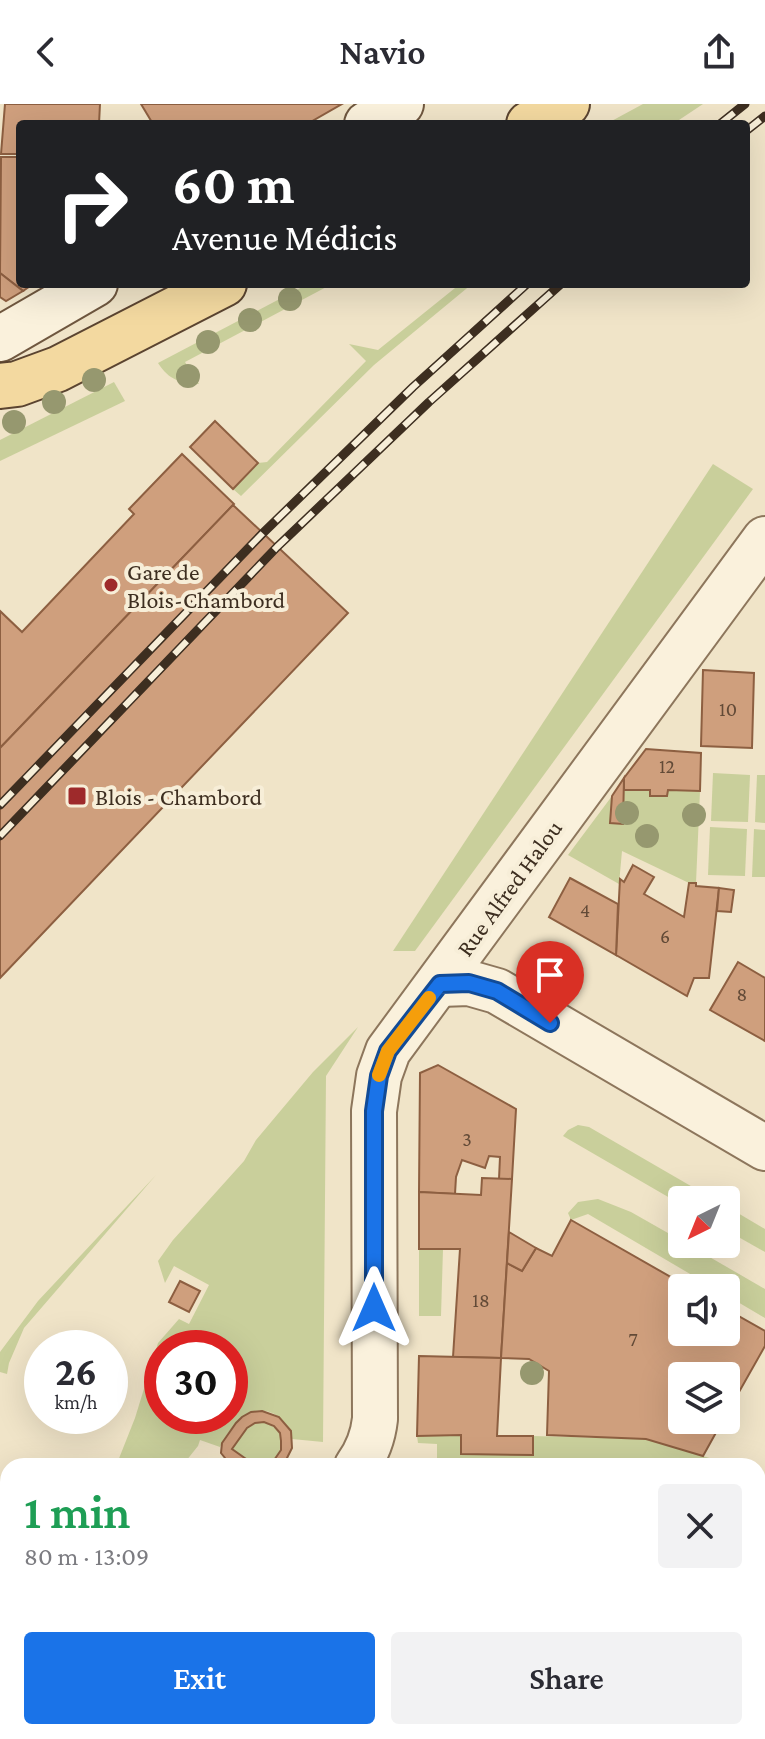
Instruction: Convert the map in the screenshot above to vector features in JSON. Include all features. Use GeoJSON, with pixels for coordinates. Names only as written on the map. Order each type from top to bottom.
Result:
{"type":"FeatureCollection","features":[{"type":"Feature","properties":{"kind":"main road"},"geometry":{"type":"LineString","coordinates":[[537,120],[567,104]]}},
{"type":"Feature","properties":{"kind":"main road"},"geometry":{"type":"LineString","coordinates":[[0,386],[17,384],[58,369],[216,288]]}},
{"type":"Feature","properties":{"kind":"street"},"geometry":{"type":"LineString","coordinates":[[374,120],[401,104]]}},
{"type":"Feature","properties":{"kind":"street"},"geometry":{"type":"LineString","coordinates":[[0,339],[88,288]]}},
{"type":"Feature","properties":{"kind":"street","name":"Rue Alfred Halou"},"geometry":{"type":"LineString","coordinates":[[363,1458],[373,1436],[375,1419],[374,1111],[379,1076],[388,1051],[765,539]]}},
{"type":"Feature","properties":{"kind":"street"},"geometry":{"type":"LineString","coordinates":[[440,984],[469,983],[497,991],[765,1148]]}},
{"type":"Feature","properties":{"kind":"green space"},"geometry":{"type":"Polygon","coordinates":[[[643,104],[703,104],[679,120],[613,120],[643,104]]]}},
{"type":"Feature","properties":{"kind":"green space"},"geometry":{"type":"Polygon","coordinates":[[[300,288],[324,288],[185,362],[199,384],[176,380],[158,363],[300,288]]]}},
{"type":"Feature","properties":{"kind":"green space"},"geometry":{"type":"Polygon","coordinates":[[[455,288],[467,288],[374,365],[241,496],[233,489],[258,463],[267,462],[366,361],[349,344],[378,350],[455,288]]]}},
{"type":"Feature","properties":{"kind":"green space"},"geometry":{"type":"Polygon","coordinates":[[[114,382],[125,401],[0,461],[0,440],[114,382]]]}},
{"type":"Feature","properties":{"kind":"green space"},"geometry":{"type":"Polygon","coordinates":[[[713,464],[753,489],[415,951],[393,951],[713,464]]]}},
{"type":"Feature","properties":{"kind":"green space"},"geometry":{"type":"Polygon","coordinates":[[[713,773],[750,775],[748,822],[711,821],[713,773]]]}},
{"type":"Feature","properties":{"kind":"green space"},"geometry":{"type":"Polygon","coordinates":[[[757,775],[765,775],[765,823],[755,822],[757,775]]]}},
{"type":"Feature","properties":{"kind":"green space"},"geometry":{"type":"Polygon","coordinates":[[[624,790],[650,790],[650,796],[667,796],[668,790],[700,791],[696,883],[689,883],[622,851],[619,884],[568,855],[612,796],[611,823],[623,823],[624,790]]]}},
{"type":"Feature","properties":{"kind":"green space"},"geometry":{"type":"Polygon","coordinates":[[[710,827],[747,829],[745,876],[708,875],[710,827]]]}},
{"type":"Feature","properties":{"kind":"green space"},"geometry":{"type":"Polygon","coordinates":[[[754,829],[765,830],[765,877],[752,877],[754,829]]]}},
{"type":"Feature","properties":{"kind":"green space"},"geometry":{"type":"Polygon","coordinates":[[[358,1027],[326,1076],[323,1442],[292,1439],[286,1424],[267,1411],[248,1414],[248,1330],[169,1330],[179,1319],[189,1324],[209,1285],[174,1266],[165,1283],[158,1261],[244,1161],[256,1140],[313,1072],[358,1027]]]}},
{"type":"Feature","properties":{"kind":"green space"},"geometry":{"type":"Polygon","coordinates":[[[578,1125],[589,1127],[691,1186],[668,1186],[668,1197],[563,1136],[578,1125]]]}},
{"type":"Feature","properties":{"kind":"green space"},"geometry":{"type":"Polygon","coordinates":[[[156,1175],[24,1328],[7,1374],[0,1372],[0,1352],[38,1301],[156,1175]]]}},
{"type":"Feature","properties":{"kind":"green space"},"geometry":{"type":"Polygon","coordinates":[[[598,1199],[631,1212],[668,1233],[668,1258],[711,1258],[739,1274],[690,1274],[588,1214],[571,1220],[568,1213],[578,1202],[598,1199]]]}},
{"type":"Feature","properties":{"kind":"green space"},"geometry":{"type":"Polygon","coordinates":[[[740,1214],[765,1229],[765,1252],[740,1238],[740,1214]]]}},
{"type":"Feature","properties":{"kind":"green space"},"geometry":{"type":"Polygon","coordinates":[[[419,1249],[443,1249],[441,1316],[419,1316],[419,1249]]]}},
{"type":"Feature","properties":{"kind":"green space"},"geometry":{"type":"Polygon","coordinates":[[[740,1275],[765,1289],[765,1318],[740,1303],[740,1275]]]}},
{"type":"Feature","properties":{"kind":"green space"},"geometry":{"type":"Polygon","coordinates":[[[144,1389],[144,1434],[228,1434],[220,1447],[200,1440],[188,1458],[119,1458],[144,1389]]]}},
{"type":"Feature","properties":{"kind":"green space"},"geometry":{"type":"Polygon","coordinates":[[[264,1422],[274,1427],[281,1440],[281,1450],[276,1458],[245,1458],[232,1449],[243,1434],[248,1434],[249,1428],[264,1422]]]}},
{"type":"Feature","properties":{"kind":"green space"},"geometry":{"type":"Polygon","coordinates":[[[461,1435],[462,1454],[532,1455],[533,1436],[646,1439],[709,1458],[437,1458],[437,1444],[418,1443],[417,1436],[461,1435]]]}},
{"type":"Feature","properties":{"kind":"building"},"geometry":{"type":"Polygon","coordinates":[[[5,104],[100,104],[99,120],[16,120],[16,154],[1,154],[5,104]]]}},
{"type":"Feature","properties":{"kind":"building"},"geometry":{"type":"Polygon","coordinates":[[[141,104],[342,104],[314,120],[151,120],[141,104]]]}},
{"type":"Feature","properties":{"kind":"building"},"geometry":{"type":"Polygon","coordinates":[[[1,157],[16,157],[16,286],[0,273],[1,157]]]}},
{"type":"Feature","properties":{"kind":"building"},"geometry":{"type":"Polygon","coordinates":[[[0,273],[23,291],[6,301],[0,297],[0,273]]]}},
{"type":"Feature","properties":{"kind":"building"},"geometry":{"type":"Polygon","coordinates":[[[215,421],[258,463],[233,489],[190,447],[215,421]]]}},
{"type":"Feature","properties":{"kind":"building","name":"Gare de Blois-Chambord"},"geometry":{"type":"Polygon","coordinates":[[[182,454],[234,504],[0,748],[0,611],[22,632],[134,514],[129,509],[182,454]]]}},
{"type":"Feature","properties":{"kind":"building"},"geometry":{"type":"Polygon","coordinates":[[[233,505],[348,613],[0,978],[0,748],[233,505]]]}},
{"type":"Feature","properties":{"kind":"building"},"geometry":{"type":"Polygon","coordinates":[[[703,670],[754,673],[752,748],[701,746],[703,670]]]}},
{"type":"Feature","properties":{"kind":"building"},"geometry":{"type":"Polygon","coordinates":[[[646,749],[701,753],[700,791],[668,790],[667,796],[650,796],[650,790],[624,790],[624,778],[646,749]]]}},
{"type":"Feature","properties":{"kind":"building"},"geometry":{"type":"Polygon","coordinates":[[[624,778],[623,824],[610,823],[612,796],[624,778]]]}},
{"type":"Feature","properties":{"kind":"building"},"geometry":{"type":"Polygon","coordinates":[[[633,865],[654,877],[644,894],[684,917],[689,883],[719,888],[709,978],[694,978],[687,996],[616,955],[620,879],[624,882],[633,865]]]}},
{"type":"Feature","properties":{"kind":"building"},"geometry":{"type":"Polygon","coordinates":[[[570,878],[618,904],[616,955],[549,917],[570,878]]]}},
{"type":"Feature","properties":{"kind":"building"},"geometry":{"type":"Polygon","coordinates":[[[719,888],[734,890],[731,912],[717,911],[719,888]]]}},
{"type":"Feature","properties":{"kind":"building"},"geometry":{"type":"Polygon","coordinates":[[[738,962],[765,978],[765,1041],[710,1010],[738,962]]]}},
{"type":"Feature","properties":{"kind":"building"},"geometry":{"type":"Polygon","coordinates":[[[438,1065],[516,1109],[512,1179],[499,1179],[500,1157],[489,1156],[485,1168],[462,1160],[456,1177],[455,1194],[419,1192],[420,1073],[438,1065]]]}},
{"type":"Feature","properties":{"kind":"building"},"geometry":{"type":"Polygon","coordinates":[[[482,1178],[512,1179],[501,1358],[453,1357],[460,1249],[419,1249],[419,1192],[481,1195],[482,1178]]]}},
{"type":"Feature","properties":{"kind":"building"},"geometry":{"type":"Polygon","coordinates":[[[571,1220],[668,1275],[668,1346],[740,1346],[740,1317],[765,1331],[765,1346],[740,1390],[740,1362],[668,1362],[668,1434],[715,1434],[703,1456],[646,1439],[547,1435],[549,1371],[529,1359],[501,1358],[507,1263],[522,1271],[536,1248],[552,1256],[571,1220]]]}},
{"type":"Feature","properties":{"kind":"building"},"geometry":{"type":"Polygon","coordinates":[[[509,1232],[536,1248],[522,1271],[507,1263],[509,1232]]]}},
{"type":"Feature","properties":{"kind":"building"},"geometry":{"type":"Polygon","coordinates":[[[180,1281],[200,1291],[189,1312],[169,1302],[180,1281]]]}},
{"type":"Feature","properties":{"kind":"building"},"geometry":{"type":"Polygon","coordinates":[[[419,1356],[501,1358],[497,1436],[533,1436],[533,1455],[461,1454],[461,1435],[417,1436],[419,1356]]]}},
{"type":"Feature","properties":{"kind":"building"},"geometry":{"type":"Polygon","coordinates":[[[262,1411],[279,1417],[291,1431],[292,1448],[287,1458],[276,1458],[281,1450],[280,1433],[274,1426],[264,1422],[248,1427],[248,1414],[262,1411]]]}},
{"type":"Feature","properties":{"kind":"building"},"geometry":{"type":"Polygon","coordinates":[[[228,1434],[243,1434],[232,1449],[245,1458],[225,1458],[221,1453],[222,1443],[228,1434]]]}},
{"type":"Feature","properties":{"kind":"railway"},"geometry":{"type":"LineString","coordinates":[[725,120],[745,104]]}},
{"type":"Feature","properties":{"kind":"railway"},"geometry":{"type":"LineString","coordinates":[[750,128],[765,116]]}},
{"type":"Feature","properties":{"kind":"railway"},"geometry":{"type":"LineString","coordinates":[[0,805],[263,533],[413,387],[523,288]]}},
{"type":"Feature","properties":{"kind":"railway"},"geometry":{"type":"LineString","coordinates":[[0,836],[277,547],[429,402],[557,288]]}},
{"type":"Feature","properties":{"kind":"slow traffic"},"geometry":{"type":"LineString","coordinates":[[379,1075],[388,1051],[429,998]]}},
{"type":"Feature","properties":{"kind":"place","name":"Gare de Blois-Chambord"},"geometry":{"type":"Point","coordinates":[111,585]}},
{"type":"Feature","properties":{"kind":"place","name":"Blois - Chambord"},"geometry":{"type":"Point","coordinates":[77,796]}},
{"type":"Feature","properties":{"kind":"route"},"geometry":{"type":"LineString","coordinates":[[374,1308],[374,1111],[379,1076],[388,1051],[440,984],[469,983],[497,991],[550,1023]]}}]}
